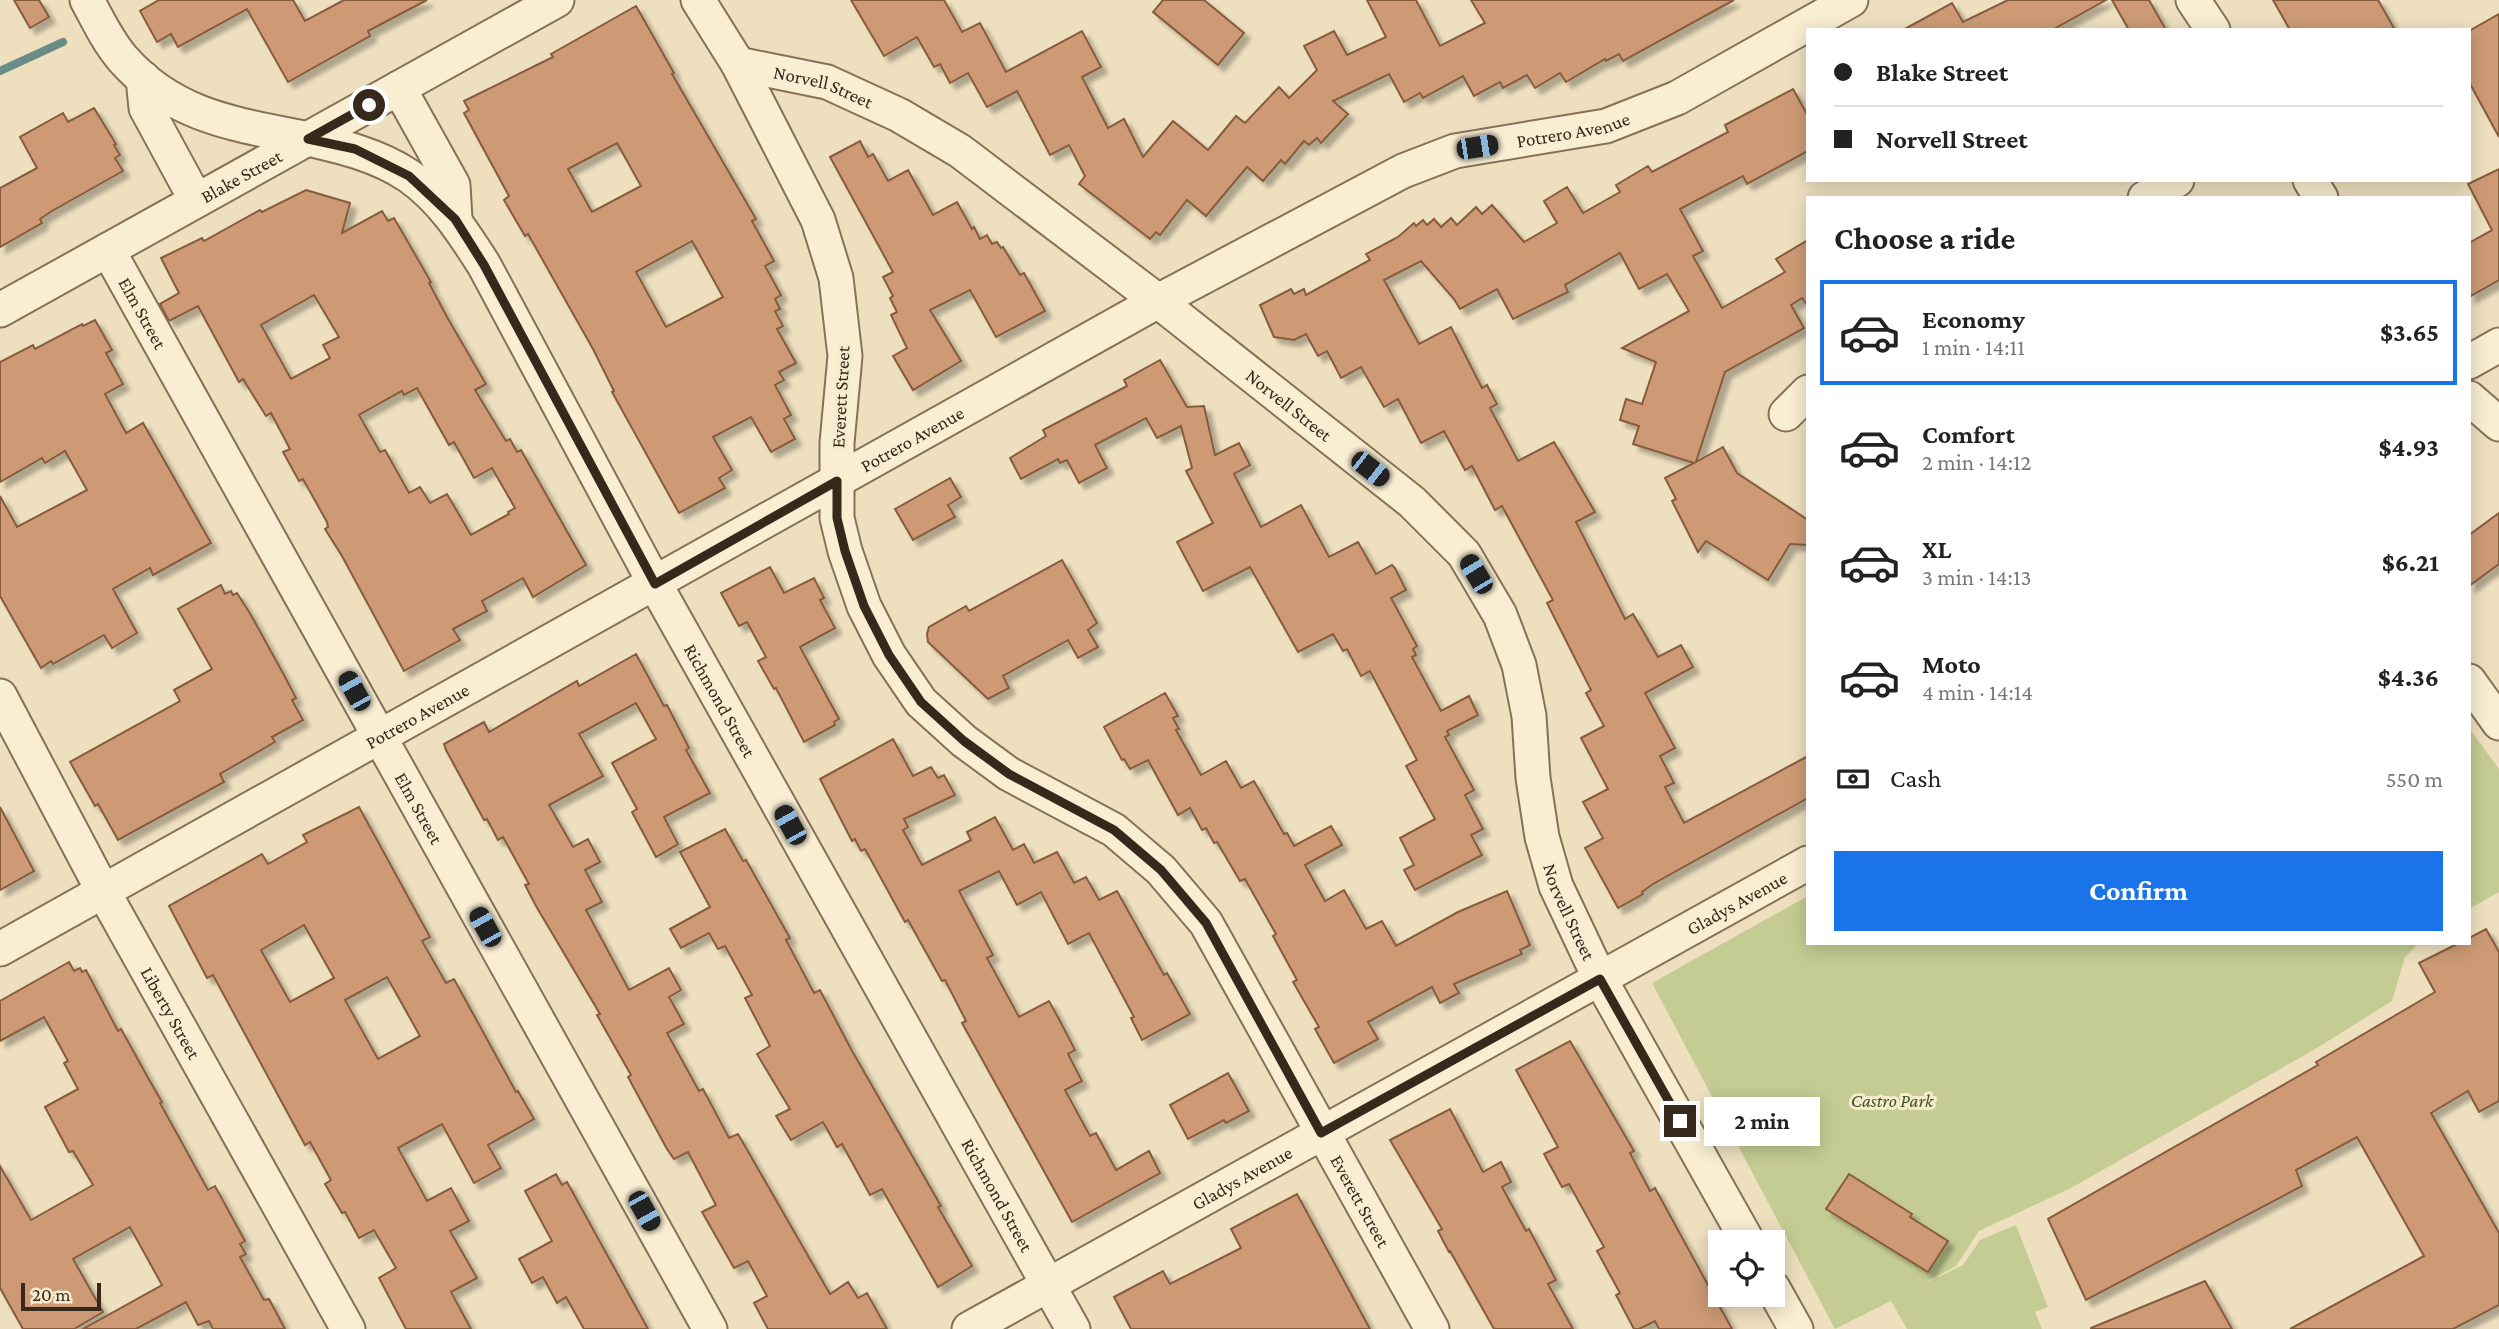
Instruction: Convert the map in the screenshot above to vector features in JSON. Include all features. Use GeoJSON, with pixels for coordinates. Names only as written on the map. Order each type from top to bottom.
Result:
{"type":"FeatureCollection","features":[{"type":"Feature","properties":{"kind":"street"},"geometry":{"type":"LineString","coordinates":[[87,0],[122,58],[143,78],[185,108],[225,122],[308,139]]}},
{"type":"Feature","properties":{"kind":"street","name":"Blake Street"},"geometry":{"type":"LineString","coordinates":[[0,310],[557,0]]}},
{"type":"Feature","properties":{"kind":"street"},"geometry":{"type":"LineString","coordinates":[[698,0],[738,64]]}},
{"type":"Feature","properties":{"kind":"street","name":"Potrero Avenue"},"geometry":{"type":"LineString","coordinates":[[0,949],[1158,302],[1403,171],[1455,151],[1606,126],[1677,98],[1851,0]]}},
{"type":"Feature","properties":{"kind":"street"},"geometry":{"type":"LineString","coordinates":[[2193,0],[2212,28]]}},
{"type":"Feature","properties":{"kind":"street","name":"Norvell Street"},"geometry":{"type":"LineString","coordinates":[[738,64],[827,82],[899,115],[960,151],[1158,302],[1412,502],[1464,554],[1500,615],[1519,666],[1529,716],[1533,778],[1542,838],[1556,886],[1600,979],[1741,1230]]}},
{"type":"Feature","properties":{"kind":"street","name":"Everett Street"},"geometry":{"type":"LineString","coordinates":[[738,64],[818,220],[836,278],[845,356],[837,443],[837,518],[864,606],[889,655],[921,702],[964,741],[1009,774],[1114,830],[1161,870],[1206,923],[1432,1329]]}},
{"type":"Feature","properties":{"kind":"street"},"geometry":{"type":"LineString","coordinates":[[143,78],[146,108],[196,200]]}},
{"type":"Feature","properties":{"kind":"street"},"geometry":{"type":"LineString","coordinates":[[399,88],[453,185],[455,219]]}},
{"type":"Feature","properties":{"kind":"street","name":"Richmond Street"},"geometry":{"type":"LineString","coordinates":[[308,139],[355,149],[409,176],[455,219],[484,265],[655,584],[1073,1329]]}},
{"type":"Feature","properties":{"kind":"street"},"geometry":{"type":"LineString","coordinates":[[2149,196],[2173,182]]}},
{"type":"Feature","properties":{"kind":"street","name":"Elm Street"},"geometry":{"type":"LineString","coordinates":[[108,250],[710,1329]]}},
{"type":"Feature","properties":{"kind":"street"},"geometry":{"type":"LineString","coordinates":[[2471,361],[2499,345]]}},
{"type":"Feature","properties":{"kind":"street"},"geometry":{"type":"LineString","coordinates":[[2471,400],[2499,424]]}},
{"type":"Feature","properties":{"kind":"street"},"geometry":{"type":"LineString","coordinates":[[2471,684],[2499,723]]}},
{"type":"Feature","properties":{"kind":"street","name":"Liberty Street"},"geometry":{"type":"LineString","coordinates":[[0,696],[103,891],[348,1329]]}},
{"type":"Feature","properties":{"kind":"street","name":"Gladys Avenue"},"geometry":{"type":"LineString","coordinates":[[969,1329],[1806,864]]}},
{"type":"Feature","properties":{"kind":"street"},"geometry":{"type":"LineString","coordinates":[[1784,1307],[1796,1329]]}},
{"type":"Feature","properties":{"kind":"green space"},"geometry":{"type":"Polygon","coordinates":[[[2471,731],[2499,769],[2499,892],[2471,908],[2471,731]]]}},
{"type":"Feature","properties":{"kind":"green space","name":"Castro Park"},"geometry":{"type":"Polygon","coordinates":[[[1806,897],[1806,945],[2417,945],[2405,957],[2392,1001],[2317,1048],[2071,1188],[1979,1231],[1956,1266],[1920,1286],[1963,1265],[1980,1240],[2016,1225],[2048,1307],[2035,1312],[2042,1329],[1907,1329],[1891,1301],[1835,1329],[1652,983],[1806,897]]]}},
{"type":"Feature","properties":{"kind":"building"},"geometry":{"type":"Polygon","coordinates":[[[14,0],[39,0],[49,17],[30,28],[14,0]]]}},
{"type":"Feature","properties":{"kind":"building"},"geometry":{"type":"Polygon","coordinates":[[[159,0],[293,0],[305,21],[344,0],[427,0],[368,31],[370,36],[288,82],[247,9],[178,47],[171,34],[157,42],[140,11],[159,0]]]}},
{"type":"Feature","properties":{"kind":"building"},"geometry":{"type":"Polygon","coordinates":[[[851,0],[944,0],[962,32],[980,23],[1006,72],[1082,31],[1101,67],[1082,77],[1108,128],[1124,119],[1143,157],[1173,121],[1208,150],[1236,116],[1245,123],[1279,87],[1289,98],[1317,70],[1304,46],[1334,31],[1347,55],[1386,37],[1367,0],[1416,0],[1440,46],[1485,23],[1471,0],[1734,0],[1623,61],[1619,54],[1606,61],[1605,59],[1566,82],[1560,73],[1535,88],[1527,75],[1503,88],[1500,82],[1474,96],[1463,76],[1423,98],[1420,93],[1404,102],[1389,74],[1333,101],[1348,114],[1321,143],[1317,138],[1309,145],[1304,141],[1285,164],[1281,160],[1263,181],[1247,167],[1206,216],[1187,200],[1160,235],[1156,232],[1150,239],[1079,184],[1085,176],[1069,145],[1050,155],[1017,91],[987,107],[968,73],[950,83],[940,64],[934,67],[917,37],[884,56],[851,0]]]}},
{"type":"Feature","properties":{"kind":"building"},"geometry":{"type":"Polygon","coordinates":[[[1163,0],[1204,0],[1244,33],[1218,65],[1153,12],[1163,0]]]}},
{"type":"Feature","properties":{"kind":"building"},"geometry":{"type":"Polygon","coordinates":[[[2008,0],[2106,0],[2056,28],[1907,28],[1952,3],[1963,22],[2008,0]]]}},
{"type":"Feature","properties":{"kind":"building"},"geometry":{"type":"Polygon","coordinates":[[[2112,0],[2149,0],[2165,28],[2128,28],[2112,0]]]}},
{"type":"Feature","properties":{"kind":"building"},"geometry":{"type":"Polygon","coordinates":[[[2273,0],[2378,0],[2394,28],[2289,28],[2273,0]]]}},
{"type":"Feature","properties":{"kind":"building"},"geometry":{"type":"Polygon","coordinates":[[[636,6],[756,219],[752,221],[774,261],[765,266],[781,295],[775,299],[780,309],[775,311],[783,326],[777,329],[796,363],[779,372],[784,380],[775,385],[791,415],[784,419],[795,439],[771,452],[751,417],[713,437],[732,470],[719,478],[725,488],[679,513],[612,392],[614,391],[593,349],[528,234],[525,236],[504,200],[509,196],[464,113],[469,110],[464,101],[553,57],[551,54],[636,6]],[[617,143],[568,169],[592,212],[641,186],[617,143]],[[692,241],[636,272],[666,327],[723,297],[692,241]]]}},
{"type":"Feature","properties":{"kind":"building"},"geometry":{"type":"Polygon","coordinates":[[[2499,14],[2499,137],[2471,86],[2471,30],[2499,14]]]}},
{"type":"Feature","properties":{"kind":"building"},"geometry":{"type":"Polygon","coordinates":[[[1793,89],[1806,112],[1806,152],[1747,184],[1743,176],[1680,209],[1703,251],[1693,256],[1722,308],[1785,272],[1776,259],[1806,241],[1806,303],[1802,298],[1791,305],[1804,328],[1725,372],[1696,462],[1723,447],[1737,473],[1806,519],[1806,545],[1790,544],[1768,580],[1706,541],[1698,552],[1672,501],[1676,499],[1665,478],[1694,463],[1633,444],[1639,426],[1620,420],[1626,399],[1642,404],[1656,362],[1622,348],[1689,311],[1667,274],[1639,289],[1620,253],[1565,285],[1568,292],[1513,319],[1497,289],[1460,309],[1421,261],[1384,280],[1419,344],[1451,327],[1482,388],[1487,385],[1497,404],[1490,408],[1518,461],[1554,442],[1595,512],[1576,522],[1625,619],[1633,614],[1658,657],[1681,645],[1693,667],[1645,693],[1675,748],[1660,756],[1674,783],[1665,787],[1684,823],[1806,757],[1806,799],[1653,884],[1642,892],[1643,894],[1618,908],[1585,848],[1603,838],[1583,802],[1608,789],[1581,738],[1604,726],[1586,693],[1591,690],[1547,603],[1553,600],[1502,506],[1495,510],[1472,466],[1465,470],[1444,431],[1421,443],[1398,399],[1384,407],[1361,367],[1341,378],[1327,351],[1318,356],[1306,334],[1294,340],[1274,337],[1260,305],[1291,289],[1294,294],[1304,289],[1306,295],[1370,260],[1366,254],[1398,237],[1414,223],[1416,226],[1423,220],[1427,225],[1434,219],[1441,227],[1451,218],[1457,225],[1476,207],[1482,214],[1492,205],[1524,242],[1557,223],[1544,201],[1567,187],[1583,213],[1620,192],[1616,185],[1648,166],[1652,172],[1728,132],[1725,125],[1793,89]]]}},
{"type":"Feature","properties":{"kind":"building"},"geometry":{"type":"Polygon","coordinates":[[[94,108],[116,144],[114,145],[120,155],[115,158],[123,171],[52,211],[40,219],[42,223],[0,247],[0,188],[37,168],[20,137],[63,113],[68,122],[94,108]]]}},
{"type":"Feature","properties":{"kind":"building"},"geometry":{"type":"Polygon","coordinates":[[[860,141],[868,157],[873,154],[888,181],[908,170],[933,215],[957,202],[980,239],[987,235],[992,244],[997,242],[1020,275],[1024,273],[1045,311],[996,337],[970,290],[930,310],[961,361],[913,390],[893,356],[907,348],[891,315],[897,312],[890,298],[893,296],[883,277],[893,272],[830,157],[860,141]]]}},
{"type":"Feature","properties":{"kind":"building"},"geometry":{"type":"Polygon","coordinates":[[[2499,169],[2499,280],[2471,296],[2471,242],[2492,230],[2468,184],[2499,169]]]}},
{"type":"Feature","properties":{"kind":"building"},"geometry":{"type":"Polygon","coordinates":[[[306,190],[350,203],[342,233],[382,211],[388,221],[394,218],[486,384],[475,390],[506,441],[510,439],[517,452],[521,450],[586,565],[533,597],[523,578],[482,601],[487,611],[453,629],[460,640],[404,671],[325,529],[328,527],[327,522],[303,479],[299,481],[283,452],[290,449],[271,413],[266,416],[243,379],[239,382],[198,306],[169,321],[160,304],[179,293],[161,258],[202,238],[204,241],[260,210],[262,212],[306,190]],[[314,295],[261,325],[291,379],[330,358],[323,345],[339,337],[314,295]],[[417,388],[404,395],[402,391],[359,415],[380,452],[385,450],[409,493],[420,487],[430,503],[447,494],[471,535],[515,508],[492,468],[474,478],[454,442],[449,445],[417,388]]]}},
{"type":"Feature","properties":{"kind":"building"},"geometry":{"type":"Polygon","coordinates":[[[95,320],[112,350],[106,353],[123,384],[105,394],[126,433],[143,423],[211,543],[153,575],[150,568],[113,589],[137,633],[112,648],[104,635],[41,668],[0,596],[0,496],[17,527],[87,490],[65,451],[45,463],[42,458],[0,482],[0,362],[33,345],[35,349],[95,320]]]}},
{"type":"Feature","properties":{"kind":"building"},"geometry":{"type":"Polygon","coordinates":[[[1160,360],[1187,407],[1204,406],[1215,455],[1239,443],[1250,465],[1234,474],[1261,527],[1301,505],[1329,557],[1358,542],[1376,574],[1392,565],[1395,568],[1406,590],[1391,598],[1417,646],[1413,649],[1416,655],[1412,657],[1441,711],[1469,696],[1478,715],[1447,731],[1449,735],[1445,737],[1474,790],[1465,795],[1483,829],[1471,835],[1482,855],[1415,890],[1404,870],[1414,865],[1400,838],[1435,819],[1406,766],[1417,760],[1370,671],[1361,676],[1347,649],[1343,651],[1333,634],[1298,652],[1250,567],[1203,591],[1177,542],[1213,523],[1186,471],[1192,468],[1181,426],[1157,438],[1146,418],[1095,445],[1107,468],[1079,483],[1067,460],[1060,463],[1058,459],[1021,479],[1010,458],[1046,436],[1043,430],[1127,386],[1124,380],[1160,360]]]}},
{"type":"Feature","properties":{"kind":"building"},"geometry":{"type":"Polygon","coordinates":[[[950,478],[961,497],[948,505],[955,517],[913,540],[895,509],[950,478]]]}},
{"type":"Feature","properties":{"kind":"building"},"geometry":{"type":"Polygon","coordinates":[[[2499,513],[2499,564],[2471,585],[2471,534],[2499,513]]]}},
{"type":"Feature","properties":{"kind":"building"},"geometry":{"type":"Polygon","coordinates":[[[1062,560],[1097,623],[1088,630],[1098,647],[1078,658],[1068,640],[1003,676],[1009,688],[988,699],[928,642],[929,627],[966,606],[969,611],[1062,560]]]}},
{"type":"Feature","properties":{"kind":"building"},"geometry":{"type":"Polygon","coordinates":[[[770,567],[784,593],[814,578],[824,598],[820,600],[835,628],[800,647],[839,719],[834,722],[835,725],[804,742],[776,688],[774,689],[758,661],[766,657],[747,622],[739,626],[721,593],[770,567]]]}},
{"type":"Feature","properties":{"kind":"building"},"geometry":{"type":"Polygon","coordinates":[[[221,585],[225,594],[231,591],[233,595],[237,593],[251,615],[296,698],[292,700],[303,720],[272,737],[275,742],[220,774],[224,782],[118,840],[70,762],[180,701],[174,690],[212,669],[178,609],[221,585]]]}},
{"type":"Feature","properties":{"kind":"building"},"geometry":{"type":"Polygon","coordinates":[[[636,654],[664,706],[667,705],[689,748],[686,750],[710,793],[664,817],[678,844],[656,857],[632,812],[637,809],[612,763],[656,739],[636,703],[579,734],[603,776],[549,805],[573,847],[588,839],[600,862],[585,870],[602,902],[586,910],[629,990],[669,968],[681,990],[669,997],[684,1024],[667,1033],[699,1091],[703,1089],[729,1138],[738,1134],[830,1294],[848,1282],[858,1298],[867,1293],[887,1329],[768,1329],[754,1303],[767,1296],[748,1261],[734,1268],[702,1212],[716,1205],[688,1152],[674,1159],[667,1149],[628,1077],[631,1075],[597,1015],[600,1014],[536,906],[525,885],[529,884],[503,837],[498,840],[487,819],[484,820],[446,750],[444,744],[484,722],[489,732],[577,681],[579,686],[636,654]]]}},
{"type":"Feature","properties":{"kind":"building"},"geometry":{"type":"Polygon","coordinates":[[[1165,693],[1178,716],[1173,718],[1179,729],[1176,730],[1201,775],[1226,761],[1241,788],[1254,781],[1284,834],[1287,833],[1294,846],[1331,826],[1342,845],[1305,865],[1325,901],[1344,890],[1366,929],[1382,921],[1396,946],[1458,912],[1507,891],[1530,945],[1520,950],[1522,954],[1454,984],[1459,993],[1440,1003],[1432,987],[1368,1022],[1378,1039],[1334,1063],[1315,1029],[1319,1027],[1293,982],[1297,980],[1273,936],[1276,934],[1245,879],[1240,881],[1217,842],[1214,843],[1206,828],[1202,830],[1190,808],[1178,815],[1148,760],[1130,769],[1104,727],[1165,693]]]}},
{"type":"Feature","properties":{"kind":"building"},"geometry":{"type":"Polygon","coordinates":[[[893,739],[913,776],[931,767],[938,778],[944,775],[955,795],[904,819],[908,827],[903,830],[922,865],[971,840],[967,832],[995,817],[1013,850],[1024,844],[1034,863],[1057,852],[1074,883],[1086,877],[1099,900],[1117,891],[1164,975],[1167,973],[1190,1014],[1142,1040],[1131,1018],[1134,1017],[1089,933],[1068,944],[1041,892],[1017,905],[999,871],[959,891],[993,955],[987,958],[1019,1017],[1049,1001],[1060,1021],[1075,1050],[1068,1054],[1082,1081],[1065,1090],[1090,1136],[1096,1133],[1116,1170],[1149,1151],[1160,1173],[1072,1222],[962,1023],[966,1021],[945,980],[942,981],[908,920],[905,922],[865,849],[861,851],[855,839],[852,841],[820,779],[893,739]]]}},
{"type":"Feature","properties":{"kind":"building"},"geometry":{"type":"Polygon","coordinates":[[[0,807],[34,871],[0,890],[0,807]]]}},
{"type":"Feature","properties":{"kind":"building"},"geometry":{"type":"Polygon","coordinates":[[[359,807],[430,937],[422,941],[446,983],[454,979],[516,1092],[518,1091],[534,1119],[488,1145],[501,1168],[474,1183],[442,1124],[398,1148],[427,1201],[451,1188],[469,1221],[450,1231],[477,1278],[451,1292],[471,1329],[406,1329],[379,1278],[396,1268],[374,1230],[359,1238],[345,1212],[342,1213],[325,1184],[331,1180],[310,1142],[305,1145],[213,975],[207,978],[169,906],[262,854],[268,864],[307,842],[303,835],[359,807]],[[304,925],[261,950],[290,1002],[334,978],[304,925]],[[387,977],[345,1000],[378,1059],[420,1036],[387,977]]]}},
{"type":"Feature","properties":{"kind":"building"},"geometry":{"type":"Polygon","coordinates":[[[725,829],[743,861],[746,860],[790,938],[786,940],[814,993],[820,990],[972,1266],[938,1287],[882,1189],[870,1195],[842,1144],[837,1147],[823,1122],[791,1140],[776,1116],[790,1109],[757,1054],[770,1046],[745,998],[752,995],[725,946],[718,949],[709,933],[681,948],[670,929],[710,907],[680,852],[725,829]]]}},
{"type":"Feature","properties":{"kind":"building"},"geometry":{"type":"Polygon","coordinates":[[[2486,929],[2499,952],[2499,1101],[2479,1112],[2468,1091],[2431,1113],[2499,1233],[2499,1305],[2453,1329],[2290,1329],[2424,1256],[2357,1137],[2296,1170],[2302,1186],[2086,1300],[2048,1219],[2318,1065],[2316,1062],[2435,992],[2419,963],[2455,945],[2471,945],[2471,937],[2486,929]]]}},
{"type":"Feature","properties":{"kind":"building"},"geometry":{"type":"Polygon","coordinates":[[[69,962],[74,971],[80,968],[82,972],[86,970],[118,1031],[121,1029],[162,1102],[160,1103],[208,1190],[215,1186],[245,1241],[240,1244],[246,1254],[240,1257],[264,1300],[269,1299],[285,1329],[213,1329],[209,1321],[198,1325],[186,1302],[136,1329],[83,1329],[162,1285],[130,1227],[73,1259],[103,1312],[74,1329],[23,1329],[0,1288],[0,1166],[31,1220],[93,1185],[73,1151],[69,1152],[45,1107],[78,1089],[64,1063],[68,1061],[44,1017],[0,1041],[0,1001],[69,962]]]}},
{"type":"Feature","properties":{"kind":"building"},"geometry":{"type":"Polygon","coordinates":[[[1570,1041],[1634,1151],[1630,1153],[1650,1191],[1655,1188],[1708,1285],[1708,1307],[1720,1307],[1732,1329],[1659,1329],[1655,1321],[1634,1329],[1616,1295],[1620,1293],[1597,1251],[1604,1247],[1569,1184],[1562,1187],[1544,1154],[1558,1147],[1516,1070],[1570,1041]]]}},
{"type":"Feature","properties":{"kind":"building"},"geometry":{"type":"Polygon","coordinates":[[[1228,1073],[1249,1111],[1226,1123],[1224,1120],[1188,1139],[1170,1105],[1228,1073]]]}},
{"type":"Feature","properties":{"kind":"building"},"geometry":{"type":"Polygon","coordinates":[[[1450,1109],[1483,1172],[1501,1162],[1511,1182],[1502,1187],[1526,1231],[1529,1229],[1556,1280],[1548,1284],[1573,1329],[1494,1329],[1449,1252],[1438,1231],[1442,1229],[1390,1140],[1450,1109]]]}},
{"type":"Feature","properties":{"kind":"building"},"geometry":{"type":"Polygon","coordinates":[[[556,1174],[562,1185],[567,1182],[648,1329],[584,1329],[566,1297],[557,1303],[543,1277],[532,1283],[519,1259],[552,1241],[525,1191],[556,1174]]]}},
{"type":"Feature","properties":{"kind":"building"},"geometry":{"type":"Polygon","coordinates":[[[1849,1174],[1912,1214],[1910,1217],[1948,1241],[1928,1272],[1826,1209],[1849,1174]]]}},
{"type":"Feature","properties":{"kind":"building"},"geometry":{"type":"Polygon","coordinates":[[[1297,1194],[1370,1329],[1131,1329],[1114,1297],[1163,1271],[1170,1284],[1241,1248],[1231,1229],[1297,1194]]]}},
{"type":"Feature","properties":{"kind":"building"},"geometry":{"type":"Polygon","coordinates":[[[2205,1281],[2232,1329],[2091,1329],[2091,1328],[2205,1281]]]}},
{"type":"Feature","properties":{"kind":"waterway"},"geometry":{"type":"LineString","coordinates":[[0,71],[63,42]]}},
{"type":"Feature","properties":{"kind":"route"},"geometry":{"type":"LineString","coordinates":[[369,105],[308,139],[355,149],[409,176],[455,219],[484,265],[655,584],[837,481],[837,518],[864,606],[889,655],[921,702],[964,741],[1009,774],[1114,830],[1161,870],[1206,923],[1321,1133],[1600,979],[1680,1121]]}}]}
